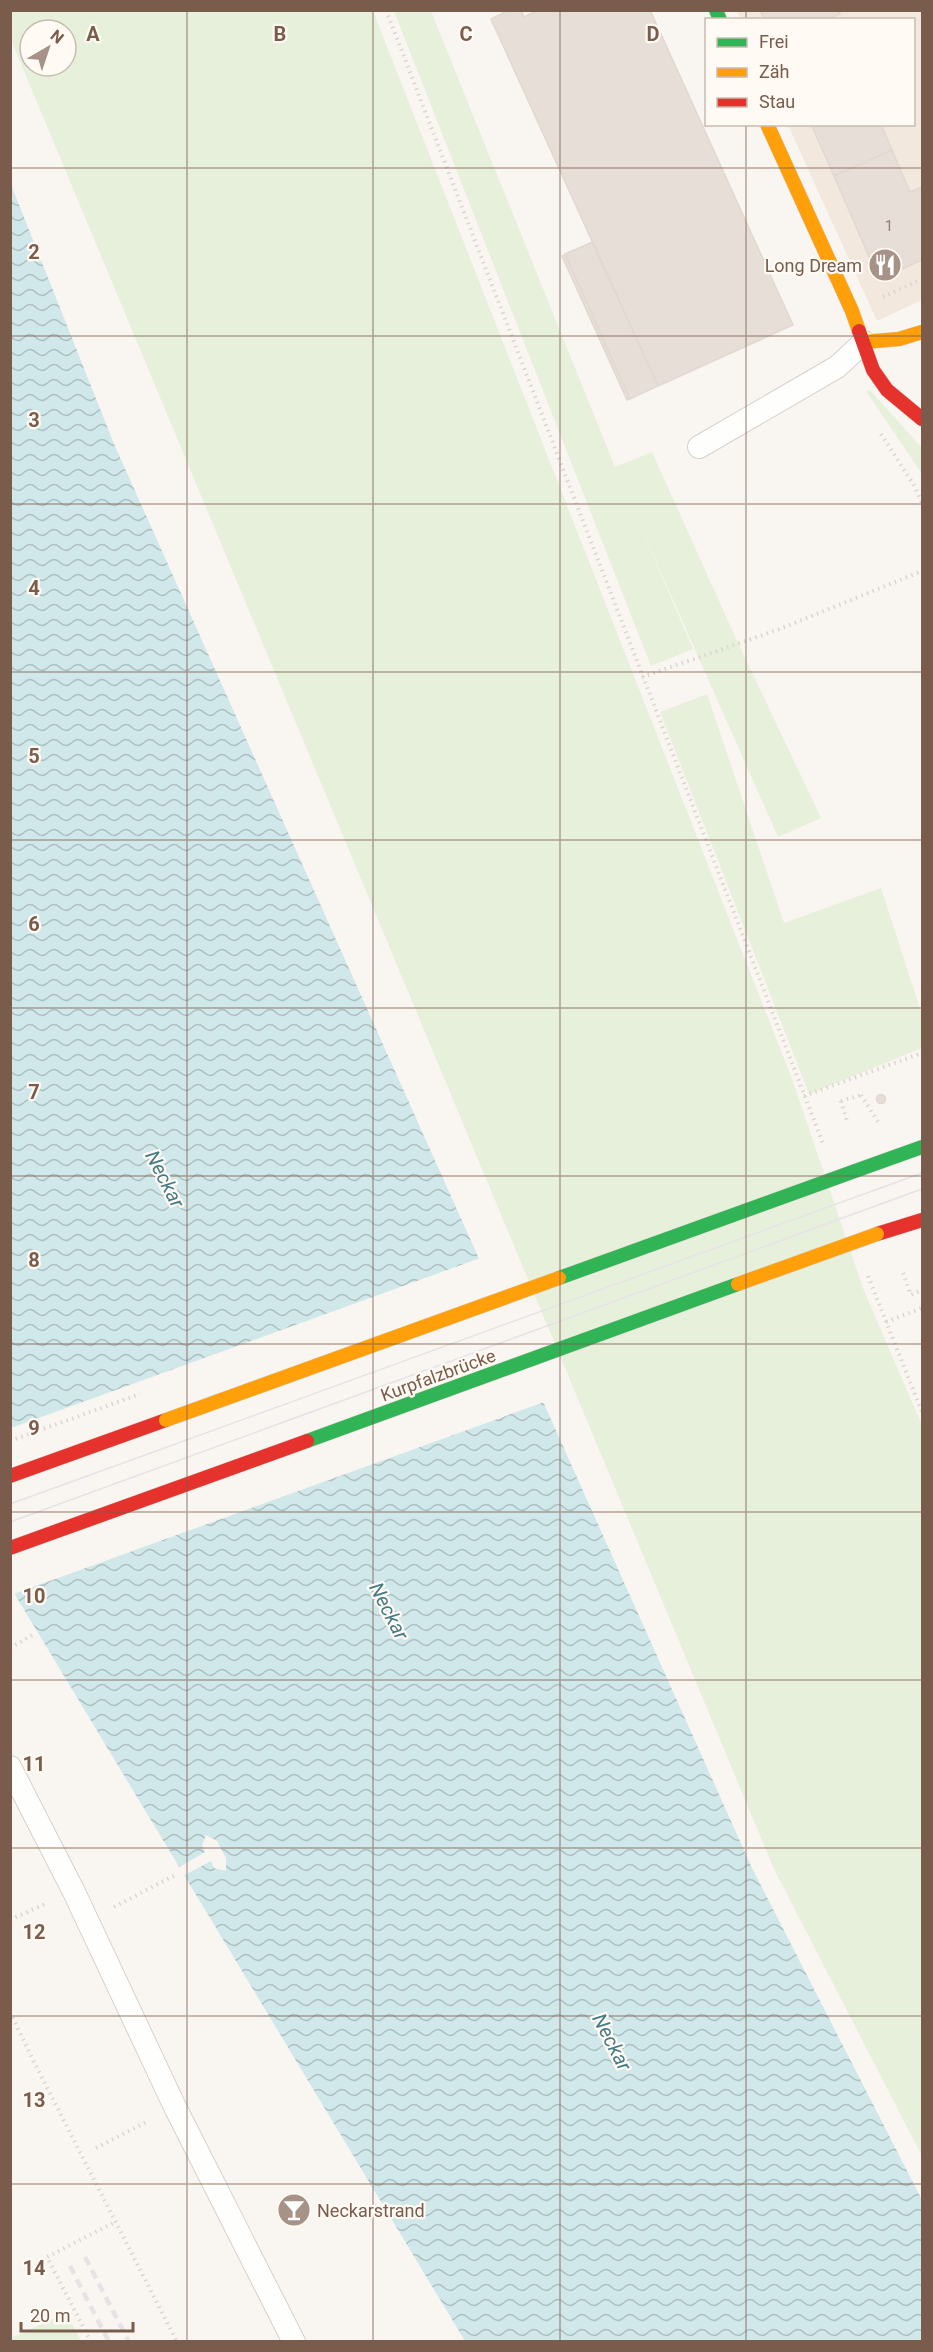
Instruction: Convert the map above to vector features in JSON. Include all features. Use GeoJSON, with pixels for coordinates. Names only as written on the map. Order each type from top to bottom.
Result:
{"type":"FeatureCollection","features":[{"type":"Feature","properties":{"kind":"main road"},"geometry":{"type":"LineString","coordinates":[[768,126],[864,342],[873,370],[896,400],[922,419]]}},
{"type":"Feature","properties":{"kind":"main road"},"geometry":{"type":"LineString","coordinates":[[864,342],[899,339],[922,332]]}},
{"type":"Feature","properties":{"kind":"main road"},"geometry":{"type":"LineString","coordinates":[[10,1476],[922,1147]]}},
{"type":"Feature","properties":{"kind":"main road","name":"Kurpfalzbrücke"},"geometry":{"type":"LineString","coordinates":[[10,1548],[877,1233],[922,1220]]}},
{"type":"Feature","properties":{"kind":"lane"},"geometry":{"type":"LineString","coordinates":[[699,447],[837,367],[864,342]]}},
{"type":"Feature","properties":{"kind":"lane"},"geometry":{"type":"LineString","coordinates":[[10,1767],[87,1921],[175,2107],[294,2342]]}},
{"type":"Feature","properties":{"kind":"path"},"geometry":{"type":"LineString","coordinates":[[386,10],[827,1156]]}},
{"type":"Feature","properties":{"kind":"path"},"geometry":{"type":"LineString","coordinates":[[642,677],[780,629],[922,571]]}},
{"type":"Feature","properties":{"kind":"path"},"geometry":{"type":"LineString","coordinates":[[804,1096],[922,1053]]}},
{"type":"Feature","properties":{"kind":"path"},"geometry":{"type":"LineString","coordinates":[[848,1124],[841,1101],[861,1095],[880,1126]]}},
{"type":"Feature","properties":{"kind":"path"},"geometry":{"type":"LineString","coordinates":[[864,1267],[922,1410]]}},
{"type":"Feature","properties":{"kind":"path"},"geometry":{"type":"LineString","coordinates":[[903,1273],[911,1295],[922,1290]]}},
{"type":"Feature","properties":{"kind":"path"},"geometry":{"type":"LineString","coordinates":[[886,1322],[922,1308]]}},
{"type":"Feature","properties":{"kind":"path"},"geometry":{"type":"LineString","coordinates":[[10,1648],[34,1634]]}},
{"type":"Feature","properties":{"kind":"path"},"geometry":{"type":"LineString","coordinates":[[87,1921],[177,1874]]}},
{"type":"Feature","properties":{"kind":"path"},"geometry":{"type":"LineString","coordinates":[[10,1920],[51,1902]]}},
{"type":"Feature","properties":{"kind":"path"},"geometry":{"type":"LineString","coordinates":[[10,2012],[177,2342]]}},
{"type":"Feature","properties":{"kind":"path"},"geometry":{"type":"LineString","coordinates":[[96,2148],[154,2118]]}},
{"type":"Feature","properties":{"kind":"path"},"geometry":{"type":"LineString","coordinates":[[91,2342],[47,2257],[115,2222]]}},
{"type":"Feature","properties":{"kind":"shaded area"},"geometry":{"type":"Polygon","coordinates":[[[737,11],[922,11],[922,300],[877,321],[788,126],[915,126],[915,18],[740,18],[737,11]]]}},
{"type":"Feature","properties":{"kind":"green space"},"geometry":{"type":"Polygon","coordinates":[[[10,11],[373,11],[792,1079],[864,1291],[922,1425],[922,2156],[774,1869],[27,78],[78,78],[78,18],[18,18],[18,57],[11,40],[10,11]]]}},
{"type":"Feature","properties":{"kind":"green space"},"geometry":{"type":"Polygon","coordinates":[[[394,11],[431,11],[615,467],[652,452],[738,643],[821,818],[778,837],[639,523],[693,649],[651,666],[394,11]]]}},
{"type":"Feature","properties":{"kind":"green space"},"geometry":{"type":"Polygon","coordinates":[[[870,390],[922,448],[922,474],[866,391],[870,390]]]}},
{"type":"Feature","properties":{"kind":"green space"},"geometry":{"type":"Polygon","coordinates":[[[707,694],[784,923],[881,888],[922,1015],[922,1048],[809,1094],[660,712],[707,694]]]}},
{"type":"Feature","properties":{"kind":"green space"},"geometry":{"type":"Polygon","coordinates":[[[66,2313],[81,2341],[11,2341],[11,2338],[66,2313]]]}},
{"type":"Feature","properties":{"kind":"water","name":"Neckar"},"geometry":{"type":"Polygon","coordinates":[[[10,182],[114,444],[752,1868],[922,2200],[922,2341],[465,2341],[11,1588],[10,182]]]}},
{"type":"Feature","properties":{"kind":"pier"},"geometry":{"type":"Polygon","coordinates":[[[483,1257],[547,1401],[11,1595],[11,1428],[483,1257]]]}},
{"type":"Feature","properties":{"kind":"pier"},"geometry":{"type":"Polygon","coordinates":[[[206,1835],[217,1841],[226,1858],[226,1871],[214,1868],[211,1861],[181,1877],[176,1869],[205,1852],[202,1845],[206,1835]]]}},
{"type":"Feature","properties":{"kind":"building"},"geometry":{"type":"Polygon","coordinates":[[[509,10],[521,10],[524,17],[538,10],[650,10],[793,325],[658,386],[491,19],[509,10]]]}},
{"type":"Feature","properties":{"kind":"building"},"geometry":{"type":"Polygon","coordinates":[[[760,10],[838,10],[840,14],[831,18],[763,18],[760,10]]]}},
{"type":"Feature","properties":{"kind":"building"},"geometry":{"type":"Polygon","coordinates":[[[812,126],[882,126],[892,150],[834,176],[812,126]]]}},
{"type":"Feature","properties":{"kind":"building"},"geometry":{"type":"Polygon","coordinates":[[[892,150],[910,192],[922,187],[922,260],[891,274],[874,268],[834,176],[892,150]]]}},
{"type":"Feature","properties":{"kind":"building"},"geometry":{"type":"Polygon","coordinates":[[[592,242],[658,386],[627,400],[562,256],[592,242]]]}},
{"type":"Feature","properties":{"kind":"building"},"geometry":{"type":"Polygon","coordinates":[[[593,242],[658,386],[630,399],[565,254],[593,242]]]}},
{"type":"Feature","properties":{"kind":"building"},"geometry":{"type":"Polygon","coordinates":[[[881,1095],[885,1099],[881,1103],[877,1099],[881,1095]]]}},
{"type":"Feature","properties":{"kind":"tram line"},"geometry":{"type":"LineString","coordinates":[[10,1504],[922,1173]]}},
{"type":"Feature","properties":{"kind":"tram line"},"geometry":{"type":"LineString","coordinates":[[10,1522],[922,1189]]}},
{"type":"Feature","properties":{"kind":"railway"},"geometry":{"type":"LineString","coordinates":[[85,2257],[129,2342]]}},
{"type":"Feature","properties":{"kind":"railway"},"geometry":{"type":"LineString","coordinates":[[70,2266],[109,2342]]}},
{"type":"Feature","properties":{"kind":"traffic: fast"},"geometry":{"type":"LineString","coordinates":[[716,10],[719,18]]}},
{"type":"Feature","properties":{"kind":"traffic: fast"},"geometry":{"type":"LineString","coordinates":[[855,1171],[922,1147]]}},
{"type":"Feature","properties":{"kind":"traffic: fast"},"geometry":{"type":"LineString","coordinates":[[559,1278],[855,1171]]}},
{"type":"Feature","properties":{"kind":"traffic: fast"},"geometry":{"type":"LineString","coordinates":[[307,1441],[738,1284]]}},
{"type":"Feature","properties":{"kind":"traffic: slow"},"geometry":{"type":"LineString","coordinates":[[768,126],[859,331]]}},
{"type":"Feature","properties":{"kind":"traffic: slow"},"geometry":{"type":"LineString","coordinates":[[864,342],[899,339],[922,332]]}},
{"type":"Feature","properties":{"kind":"traffic: slow"},"geometry":{"type":"LineString","coordinates":[[738,1284],[877,1234]]}},
{"type":"Feature","properties":{"kind":"traffic: slow"},"geometry":{"type":"LineString","coordinates":[[166,1420],[559,1278]]}},
{"type":"Feature","properties":{"kind":"traffic: jam"},"geometry":{"type":"LineString","coordinates":[[859,331],[873,370],[887,390],[922,419]]}},
{"type":"Feature","properties":{"kind":"traffic: jam"},"geometry":{"type":"LineString","coordinates":[[877,1234],[922,1220]]}},
{"type":"Feature","properties":{"kind":"traffic: jam"},"geometry":{"type":"LineString","coordinates":[[10,1476],[166,1420]]}},
{"type":"Feature","properties":{"kind":"traffic: jam"},"geometry":{"type":"LineString","coordinates":[[10,1548],[307,1441]]}},
{"type":"Feature","properties":{"kind":"place","name":"Long Dream"},"geometry":{"type":"Point","coordinates":[885,265]}},
{"type":"Feature","properties":{"kind":"place","name":"Neckarstrand"},"geometry":{"type":"Point","coordinates":[294,2210]}}]}
